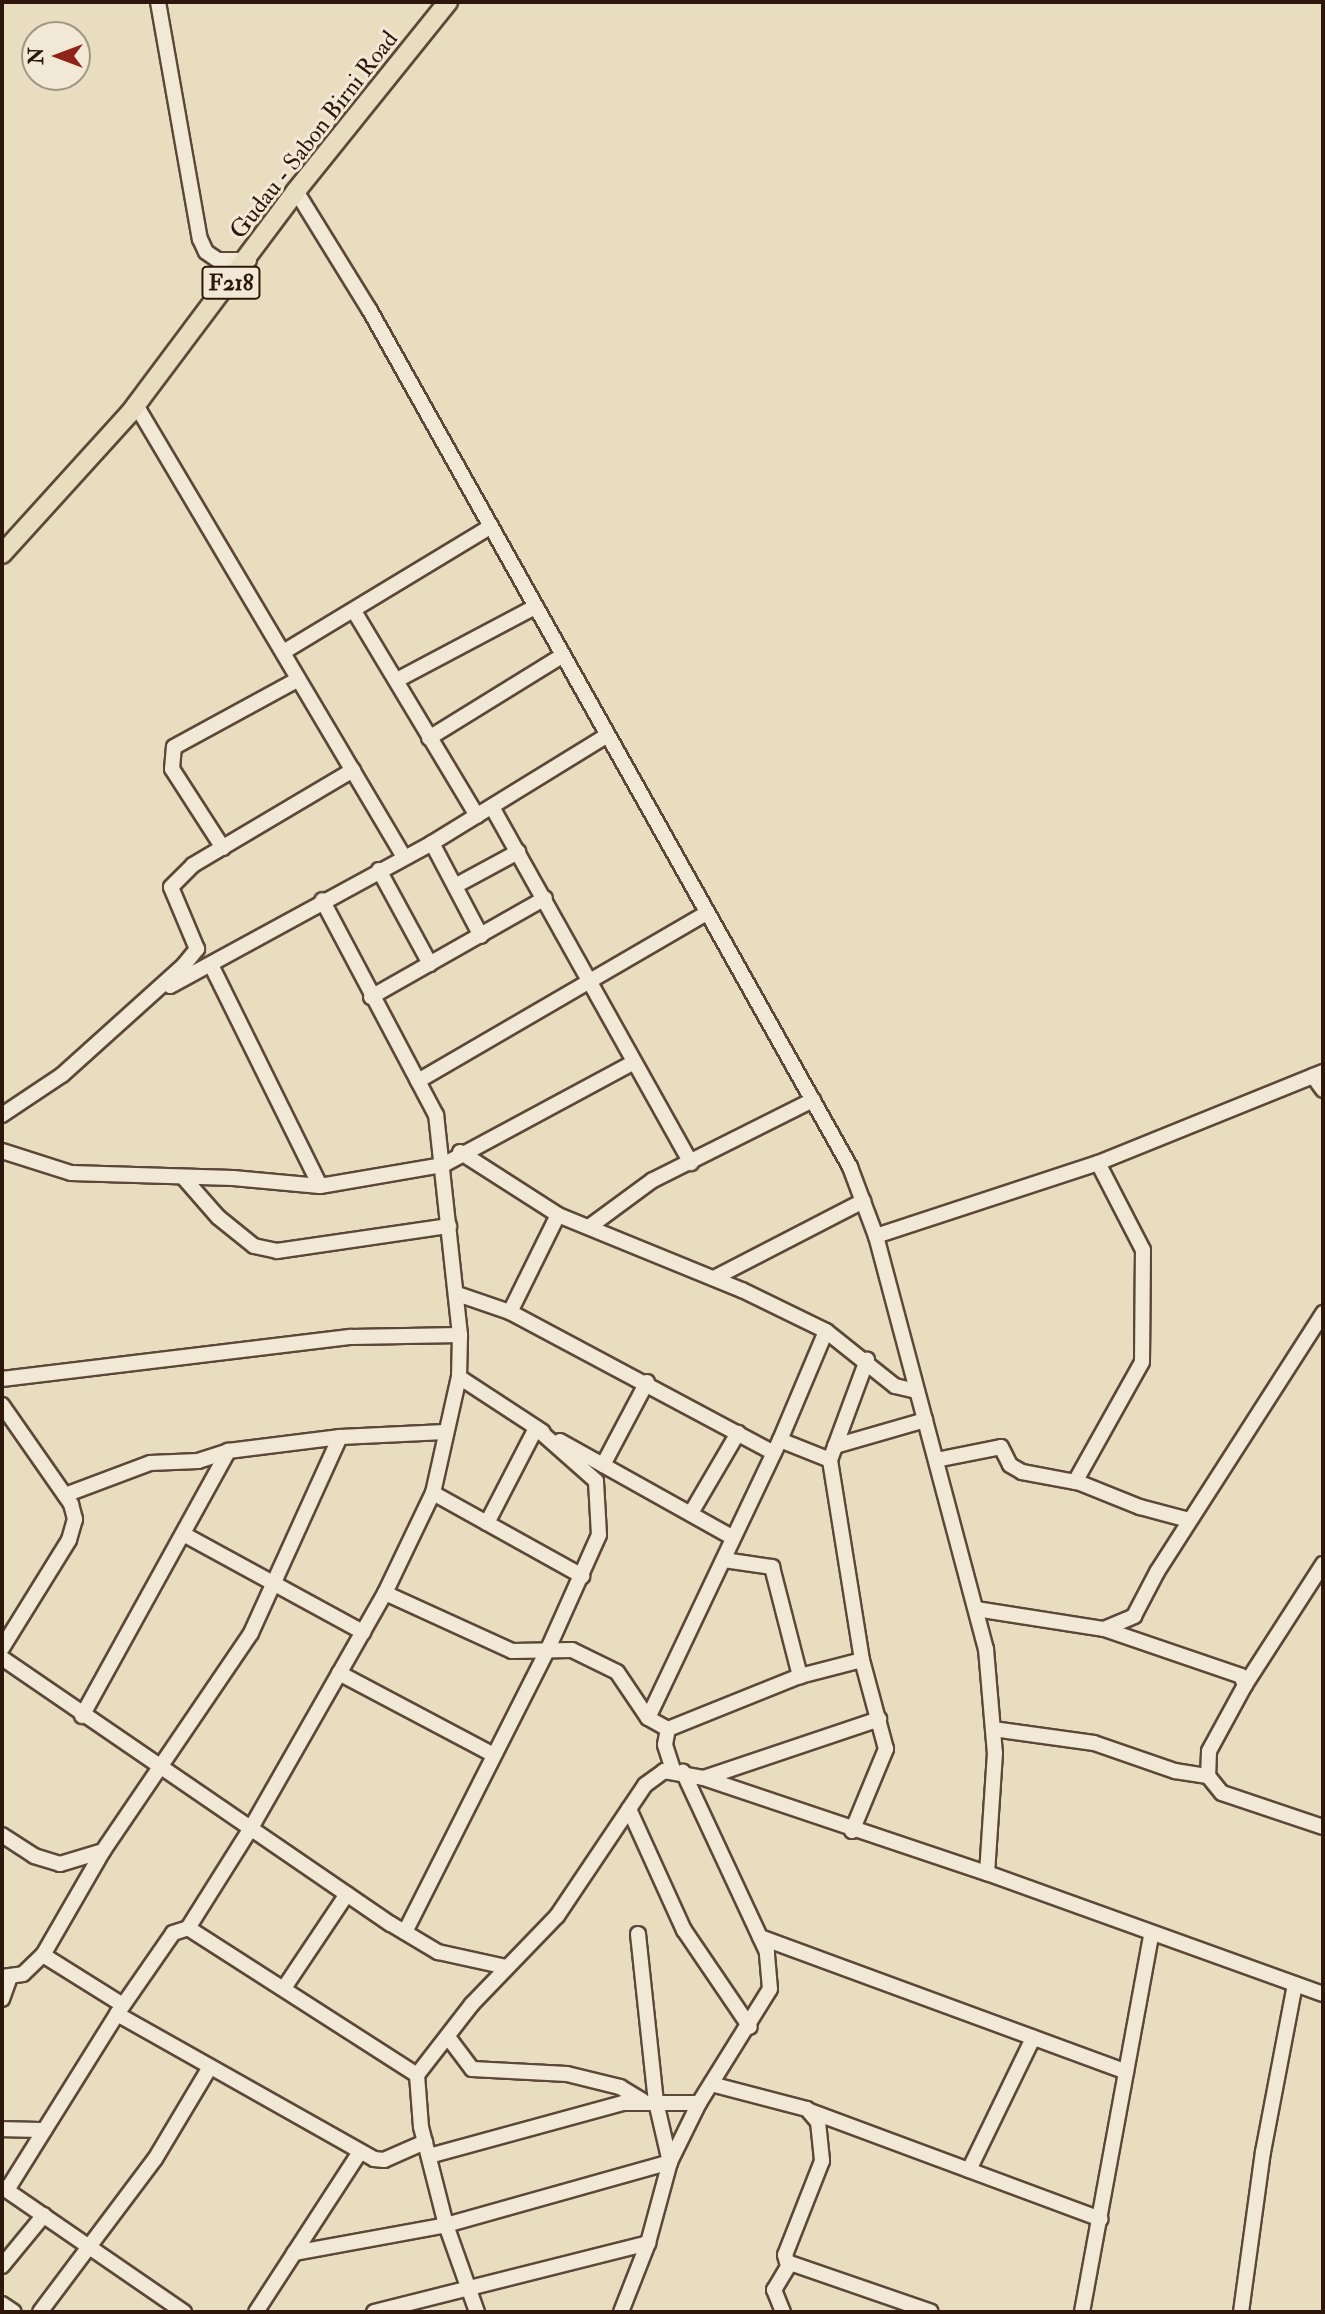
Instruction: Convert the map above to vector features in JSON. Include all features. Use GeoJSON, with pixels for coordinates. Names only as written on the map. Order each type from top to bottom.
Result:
{"type":"FeatureCollection","features":[{"type":"Feature","properties":{"kind":"main road","name":"Gudau - Sabon Birni Road"},"geometry":{"type":"LineString","coordinates":[[2,554],[136,405],[249,260],[296,191],[445,3]]}},
{"type":"Feature","properties":{"kind":"street"},"geometry":{"type":"LineString","coordinates":[[158,2],[200,239],[206,252],[218,261],[249,260]]}},
{"type":"Feature","properties":{"kind":"street"},"geometry":{"type":"LineString","coordinates":[[296,191],[491,526],[705,914],[813,1100],[863,1201],[876,1236],[986,1649],[993,1728],[987,1873]]}},
{"type":"Feature","properties":{"kind":"street"},"geometry":{"type":"LineString","coordinates":[[136,405],[285,651],[297,680],[404,857]]}},
{"type":"Feature","properties":{"kind":"street"},"geometry":{"type":"LineString","coordinates":[[285,651],[491,526]]}},
{"type":"Feature","properties":{"kind":"street"},"geometry":{"type":"LineString","coordinates":[[397,680],[535,607]]}},
{"type":"Feature","properties":{"kind":"street"},"geometry":{"type":"LineString","coordinates":[[354,611],[477,816]]}},
{"type":"Feature","properties":{"kind":"street"},"geometry":{"type":"LineString","coordinates":[[429,738],[562,656]]}},
{"type":"Feature","properties":{"kind":"street"},"geometry":{"type":"LineString","coordinates":[[223,848],[172,769],[174,747],[297,680]]}},
{"type":"Feature","properties":{"kind":"street"},"geometry":{"type":"LineString","coordinates":[[154,994],[432,843],[606,736]]}},
{"type":"Feature","properties":{"kind":"street"},"geometry":{"type":"LineString","coordinates":[[2,1115],[62,1075],[154,994],[197,949],[171,887],[193,865],[353,770]]}},
{"type":"Feature","properties":{"kind":"street"},"geometry":{"type":"LineString","coordinates":[[492,807],[691,1163]]}},
{"type":"Feature","properties":{"kind":"street"},"geometry":{"type":"LineString","coordinates":[[432,843],[481,936]]}},
{"type":"Feature","properties":{"kind":"street"},"geometry":{"type":"LineString","coordinates":[[456,886],[518,852]]}},
{"type":"Feature","properties":{"kind":"street"},"geometry":{"type":"LineString","coordinates":[[379,870],[430,964]]}},
{"type":"Feature","properties":{"kind":"street"},"geometry":{"type":"LineString","coordinates":[[371,997],[545,898]]}},
{"type":"Feature","properties":{"kind":"street"},"geometry":{"type":"LineString","coordinates":[[184,2312],[4,2189],[120,2010],[173,1933],[188,1928],[251,1828],[385,1593],[433,1493],[459,1377],[460,1335],[436,1115],[371,997],[323,900]]}},
{"type":"Feature","properties":{"kind":"street"},"geometry":{"type":"LineString","coordinates":[[418,1080],[705,914]]}},
{"type":"Feature","properties":{"kind":"street"},"geometry":{"type":"LineString","coordinates":[[211,965],[320,1186]]}},
{"type":"Feature","properties":{"kind":"street"},"geometry":{"type":"LineString","coordinates":[[2,1151],[71,1173],[320,1186],[443,1165],[460,1152],[634,1062]]}},
{"type":"Feature","properties":{"kind":"street"},"geometry":{"type":"LineString","coordinates":[[876,1236],[1098,1163],[1318,1074],[1323,1090]]}},
{"type":"Feature","properties":{"kind":"street"},"geometry":{"type":"LineString","coordinates":[[589,1227],[653,1180],[813,1100]]}},
{"type":"Feature","properties":{"kind":"street"},"geometry":{"type":"LineString","coordinates":[[460,1152],[558,1215],[714,1278],[826,1331],[867,1360],[895,1387],[916,1391]]}},
{"type":"Feature","properties":{"kind":"street"},"geometry":{"type":"LineString","coordinates":[[1075,1482],[1142,1362],[1143,1250],[1098,1163]]}},
{"type":"Feature","properties":{"kind":"street"},"geometry":{"type":"LineString","coordinates":[[183,1177],[218,1217],[254,1246],[277,1251],[449,1226]]}},
{"type":"Feature","properties":{"kind":"street"},"geometry":{"type":"LineString","coordinates":[[714,1278],[863,1201]]}},
{"type":"Feature","properties":{"kind":"street"},"geometry":{"type":"LineString","coordinates":[[510,1311],[558,1215]]}},
{"type":"Feature","properties":{"kind":"street"},"geometry":{"type":"LineString","coordinates":[[457,1294],[510,1311],[738,1433],[777,1446],[832,1453],[925,1420]]}},
{"type":"Feature","properties":{"kind":"street"},"geometry":{"type":"LineString","coordinates":[[1104,1629],[1134,1616],[1189,1520],[1323,1313]]}},
{"type":"Feature","properties":{"kind":"street"},"geometry":{"type":"LineString","coordinates":[[648,1718],[777,1446],[826,1331]]}},
{"type":"Feature","properties":{"kind":"street"},"geometry":{"type":"LineString","coordinates":[[2,1379],[351,1337],[460,1335]]}},
{"type":"Feature","properties":{"kind":"street"},"geometry":{"type":"LineString","coordinates":[[852,1830],[886,1749],[862,1660],[832,1453],[867,1360]]}},
{"type":"Feature","properties":{"kind":"street"},"geometry":{"type":"LineString","coordinates":[[459,1377],[536,1428],[732,1536]]}},
{"type":"Feature","properties":{"kind":"street"},"geometry":{"type":"LineString","coordinates":[[603,1465],[647,1382]]}},
{"type":"Feature","properties":{"kind":"street"},"geometry":{"type":"LineString","coordinates":[[2,1405],[65,1495],[75,1519],[69,1540],[2,1648]]}},
{"type":"Feature","properties":{"kind":"street"},"geometry":{"type":"LineString","coordinates":[[487,1523],[536,1428]]}},
{"type":"Feature","properties":{"kind":"street"},"geometry":{"type":"LineString","coordinates":[[405,1932],[547,1651],[599,1535],[596,1481],[536,1428]]}},
{"type":"Feature","properties":{"kind":"street"},"geometry":{"type":"LineString","coordinates":[[65,1495],[150,1463],[198,1461],[229,1451],[340,1437],[445,1432]]}},
{"type":"Feature","properties":{"kind":"street"},"geometry":{"type":"LineString","coordinates":[[691,1513],[738,1433]]}},
{"type":"Feature","properties":{"kind":"street"},"geometry":{"type":"LineString","coordinates":[[2,1999],[5,1978],[23,1974],[43,1955],[103,1851],[251,1633],[340,1437]]}},
{"type":"Feature","properties":{"kind":"street"},"geometry":{"type":"LineString","coordinates":[[936,1460],[1002,1447],[1010,1465],[1022,1472],[1075,1482],[1189,1520]]}},
{"type":"Feature","properties":{"kind":"street"},"geometry":{"type":"LineString","coordinates":[[82,1716],[185,1535],[229,1451]]}},
{"type":"Feature","properties":{"kind":"street"},"geometry":{"type":"LineString","coordinates":[[433,1493],[582,1576]]}},
{"type":"Feature","properties":{"kind":"street"},"geometry":{"type":"LineString","coordinates":[[185,1535],[363,1632]]}},
{"type":"Feature","properties":{"kind":"street"},"geometry":{"type":"LineString","coordinates":[[724,1560],[772,1567],[800,1676]]}},
{"type":"Feature","properties":{"kind":"street"},"geometry":{"type":"LineString","coordinates":[[1323,1564],[1245,1685],[1209,1751],[1208,1776],[1222,1793],[1323,1826]]}},
{"type":"Feature","properties":{"kind":"street"},"geometry":{"type":"LineString","coordinates":[[385,1593],[512,1651],[572,1650],[617,1672],[648,1718],[668,1729]]}},
{"type":"Feature","properties":{"kind":"street"},"geometry":{"type":"LineString","coordinates":[[976,1609],[1104,1629],[1241,1676],[1245,1685]]}},
{"type":"Feature","properties":{"kind":"street"},"geometry":{"type":"LineString","coordinates":[[2,1658],[82,1716],[161,1763],[251,1828],[405,1932],[438,1952],[506,1967]]}},
{"type":"Feature","properties":{"kind":"street"},"geometry":{"type":"LineString","coordinates":[[668,1729],[800,1676],[862,1660]]}},
{"type":"Feature","properties":{"kind":"street"},"geometry":{"type":"LineString","coordinates":[[339,1673],[494,1755]]}},
{"type":"Feature","properties":{"kind":"street"},"geometry":{"type":"LineString","coordinates":[[704,1778],[879,1719]]}},
{"type":"Feature","properties":{"kind":"street"},"geometry":{"type":"LineString","coordinates":[[993,1728],[1094,1743],[1175,1771],[1208,1776]]}},
{"type":"Feature","properties":{"kind":"street"},"geometry":{"type":"LineString","coordinates":[[621,2312],[648,2243],[670,2162],[699,2103],[750,2027],[770,1989],[771,1966],[760,1937],[666,1745],[668,1729]]}},
{"type":"Feature","properties":{"kind":"street"},"geometry":{"type":"LineString","coordinates":[[477,2312],[446,2225],[427,2149],[417,2075],[506,1967],[557,1916],[645,1785],[664,1771],[678,1771],[704,1778],[852,1830],[987,1873],[1151,1935],[1323,1994]]}},
{"type":"Feature","properties":{"kind":"street"},"geometry":{"type":"LineString","coordinates":[[629,1809],[684,1930],[750,2027]]}},
{"type":"Feature","properties":{"kind":"street"},"geometry":{"type":"LineString","coordinates":[[2,1835],[34,1856],[60,1864],[103,1851]]}},
{"type":"Feature","properties":{"kind":"street"},"geometry":{"type":"LineString","coordinates":[[284,1988],[347,1894]]}},
{"type":"Feature","properties":{"kind":"street"},"geometry":{"type":"LineString","coordinates":[[188,1928],[417,2075]]}},
{"type":"Feature","properties":{"kind":"street"},"geometry":{"type":"LineString","coordinates":[[638,1934],[649,2101],[670,2162]]}},
{"type":"Feature","properties":{"kind":"street"},"geometry":{"type":"LineString","coordinates":[[1082,2312],[1151,1935]]}},
{"type":"Feature","properties":{"kind":"street"},"geometry":{"type":"LineString","coordinates":[[760,1937],[1126,2072]]}},
{"type":"Feature","properties":{"kind":"street"},"geometry":{"type":"LineString","coordinates":[[43,1955],[120,2010],[210,2067],[360,2152],[384,2160],[649,2101],[699,2103]]}},
{"type":"Feature","properties":{"kind":"street"},"geometry":{"type":"LineString","coordinates":[[1241,2312],[1263,2152],[1296,1984]]}},
{"type":"Feature","properties":{"kind":"street"},"geometry":{"type":"LineString","coordinates":[[448,2037],[472,2069],[567,2074],[620,2087],[649,2101]]}},
{"type":"Feature","properties":{"kind":"street"},"geometry":{"type":"LineString","coordinates":[[970,2170],[1033,2038]]}},
{"type":"Feature","properties":{"kind":"street"},"geometry":{"type":"LineString","coordinates":[[40,2312],[155,2159],[210,2067]]}},
{"type":"Feature","properties":{"kind":"street"},"geometry":{"type":"LineString","coordinates":[[711,2084],[807,2109],[1101,2219]]}},
{"type":"Feature","properties":{"kind":"street"},"geometry":{"type":"LineString","coordinates":[[807,2109],[818,2122],[822,2161],[785,2255],[790,2263],[931,2312]]}},
{"type":"Feature","properties":{"kind":"street"},"geometry":{"type":"LineString","coordinates":[[2,2129],[44,2130]]}},
{"type":"Feature","properties":{"kind":"street"},"geometry":{"type":"LineString","coordinates":[[256,2312],[360,2152]]}},
{"type":"Feature","properties":{"kind":"street"},"geometry":{"type":"LineString","coordinates":[[294,2253],[446,2225],[670,2162]]}},
{"type":"Feature","properties":{"kind":"street"},"geometry":{"type":"LineString","coordinates":[[2,2266],[44,2215]]}},
{"type":"Feature","properties":{"kind":"street"},"geometry":{"type":"LineString","coordinates":[[374,2312],[471,2290],[648,2243]]}},
{"type":"Feature","properties":{"kind":"street"},"geometry":{"type":"LineString","coordinates":[[783,2312],[774,2290],[790,2263]]}},
{"type":"Feature","properties":{"kind":"street"},"geometry":{"type":"LineString","coordinates":[[2,2304],[14,2312]]}}]}
